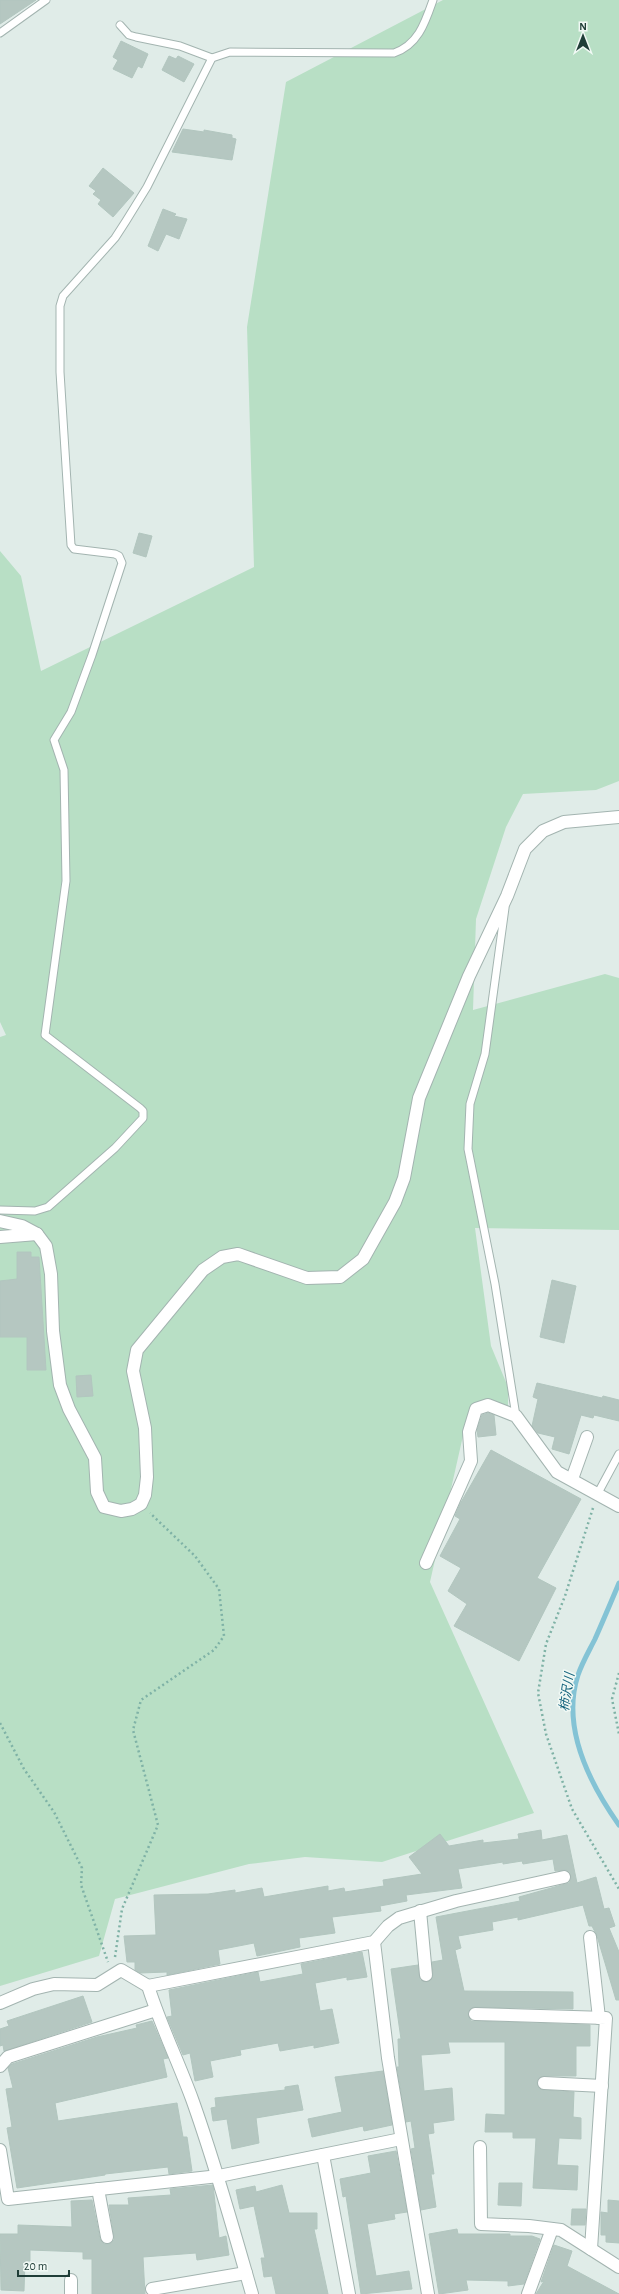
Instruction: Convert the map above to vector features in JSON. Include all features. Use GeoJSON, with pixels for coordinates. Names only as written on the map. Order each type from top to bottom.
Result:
{"type":"FeatureCollection","features":[{"type":"Feature","properties":{"kind":"street"},"geometry":{"type":"LineString","coordinates":[[0,1221],[22,1226],[37,1234],[46,1246],[49,1258],[53,1332],[60,1385],[69,1409],[95,1458],[97,1492],[104,1507],[111,1510],[132,1509],[141,1504],[147,1477],[145,1428],[133,1371],[137,1350],[203,1270],[222,1257],[238,1254],[307,1278],[340,1277],[363,1259],[395,1202],[404,1178],[419,1098],[469,976],[507,896],[525,849],[543,831],[564,822],[619,817]]}},
{"type":"Feature","properties":{"kind":"street"},"geometry":{"type":"LineString","coordinates":[[0,1237],[37,1234]]}},
{"type":"Feature","properties":{"kind":"street"},"geometry":{"type":"LineString","coordinates":[[426,1563],[471,1461],[469,1432],[476,1409],[488,1405],[516,1416],[557,1472],[602,1495],[619,1506]]}},
{"type":"Feature","properties":{"kind":"street"},"geometry":{"type":"LineString","coordinates":[[572,1479],[587,1436]]}},
{"type":"Feature","properties":{"kind":"street"},"geometry":{"type":"LineString","coordinates":[[148,1986],[374,1942],[388,1926],[399,1918],[420,1910],[564,1877]]}},
{"type":"Feature","properties":{"kind":"street"},"geometry":{"type":"LineString","coordinates":[[420,1910],[426,1975]]}},
{"type":"Feature","properties":{"kind":"street"},"geometry":{"type":"LineString","coordinates":[[590,1937],[599,2018]]}},
{"type":"Feature","properties":{"kind":"street"},"geometry":{"type":"LineString","coordinates":[[374,1942],[388,2058],[428,2294]]}},
{"type":"Feature","properties":{"kind":"street"},"geometry":{"type":"LineString","coordinates":[[0,2003],[33,1989],[54,1984],[97,1984],[121,1970],[148,1986],[219,2176],[252,2294]]}},
{"type":"Feature","properties":{"kind":"street"},"geometry":{"type":"LineString","coordinates":[[0,2066],[8,2057],[156,2010]]}},
{"type":"Feature","properties":{"kind":"street"},"geometry":{"type":"LineString","coordinates":[[475,2014],[606,2018],[591,2249]]}},
{"type":"Feature","properties":{"kind":"street"},"geometry":{"type":"LineString","coordinates":[[544,2083],[602,2086]]}},
{"type":"Feature","properties":{"kind":"street"},"geometry":{"type":"LineString","coordinates":[[0,2150],[8,2199],[219,2176],[401,2139]]}},
{"type":"Feature","properties":{"kind":"street"},"geometry":{"type":"LineString","coordinates":[[480,2147],[481,2224],[561,2230],[619,2267]]}},
{"type":"Feature","properties":{"kind":"street"},"geometry":{"type":"LineString","coordinates":[[323,2155],[349,2294]]}},
{"type":"Feature","properties":{"kind":"street"},"geometry":{"type":"LineString","coordinates":[[98,2189],[107,2237]]}},
{"type":"Feature","properties":{"kind":"street"},"geometry":{"type":"LineString","coordinates":[[528,2294],[552,2229]]}},
{"type":"Feature","properties":{"kind":"street"},"geometry":{"type":"LineString","coordinates":[[152,2289],[246,2273]]}},
{"type":"Feature","properties":{"kind":"street"},"geometry":{"type":"LineString","coordinates":[[71,2280],[71,2294]]}},
{"type":"Feature","properties":{"kind":"lane"},"geometry":{"type":"LineString","coordinates":[[0,33],[46,0]]}},
{"type":"Feature","properties":{"kind":"lane"},"geometry":{"type":"LineString","coordinates":[[120,25],[129,35],[180,46],[212,58],[230,52],[394,53],[406,48],[416,38],[423,28],[433,0]]}},
{"type":"Feature","properties":{"kind":"lane"},"geometry":{"type":"LineString","coordinates":[[0,1210],[35,1211],[48,1208],[120,1143],[143,1118],[143,1111],[140,1108],[45,1035],[66,881],[64,770],[54,740],[71,712],[122,563],[119,556],[116,554],[74,549],[71,545],[61,380],[60,306],[66,290],[115,238],[147,187],[212,58]]}},
{"type":"Feature","properties":{"kind":"lane"},"geometry":{"type":"LineString","coordinates":[[507,896],[485,1054],[470,1104],[468,1149],[495,1284],[516,1416]]}},
{"type":"Feature","properties":{"kind":"lane"},"geometry":{"type":"LineString","coordinates":[[602,1495],[619,1454]]}},
{"type":"Feature","properties":{"kind":"path"},"geometry":{"type":"LineString","coordinates":[[602,1495],[546,1644],[538,1693],[546,1734],[572,1809],[619,1889]]}},
{"type":"Feature","properties":{"kind":"path"},"geometry":{"type":"LineString","coordinates":[[112,1976],[122,1909],[158,1826],[133,1730],[141,1700],[214,1650],[224,1636],[219,1588],[195,1556],[141,1504]]}},
{"type":"Feature","properties":{"kind":"path"},"geometry":{"type":"LineString","coordinates":[[619,1673],[612,1699],[619,1734]]}},
{"type":"Feature","properties":{"kind":"path"},"geometry":{"type":"LineString","coordinates":[[0,1723],[24,1769],[54,1812],[82,1868],[81,1884],[112,1976]]}},
{"type":"Feature","properties":{"kind":"green space"},"geometry":{"type":"Polygon","coordinates":[[[443,0],[619,0],[619,781],[596,790],[523,794],[506,827],[476,919],[473,1010],[605,974],[619,978],[619,1230],[475,1228],[491,1346],[508,1387],[508,1407],[480,1401],[467,1418],[430,1582],[534,1813],[382,1862],[305,1857],[249,1864],[115,1899],[99,1956],[0,1986],[0,1037],[6,1035],[0,1022],[0,551],[21,576],[41,671],[254,567],[247,327],[286,82],[443,0]]]}},
{"type":"Feature","properties":{"kind":"building"},"geometry":{"type":"Polygon","coordinates":[[[0,0],[36,0],[0,24],[0,0]]]}},
{"type":"Feature","properties":{"kind":"building"},"geometry":{"type":"Polygon","coordinates":[[[121,41],[148,54],[142,68],[138,66],[132,78],[113,69],[118,60],[113,57],[121,41]]]}},
{"type":"Feature","properties":{"kind":"building"},"geometry":{"type":"Polygon","coordinates":[[[169,56],[176,59],[178,56],[194,64],[184,82],[162,70],[169,56]]]}},
{"type":"Feature","properties":{"kind":"building"},"geometry":{"type":"Polygon","coordinates":[[[183,129],[204,132],[204,130],[232,135],[232,138],[236,139],[232,160],[172,152],[183,129]]]}},
{"type":"Feature","properties":{"kind":"building"},"geometry":{"type":"Polygon","coordinates":[[[103,168],[134,193],[113,217],[98,204],[101,200],[93,194],[96,191],[89,186],[103,168]]]}},
{"type":"Feature","properties":{"kind":"building"},"geometry":{"type":"Polygon","coordinates":[[[163,209],[176,214],[174,216],[187,219],[179,239],[166,234],[158,251],[148,246],[163,209]]]}},
{"type":"Feature","properties":{"kind":"building"},"geometry":{"type":"Polygon","coordinates":[[[139,533],[152,536],[146,557],[133,553],[139,533]]]}},
{"type":"Feature","properties":{"kind":"building"},"geometry":{"type":"Polygon","coordinates":[[[17,1252],[31,1252],[31,1257],[39,1257],[46,1370],[27,1370],[27,1337],[0,1337],[0,1281],[17,1279],[17,1252]]]}},
{"type":"Feature","properties":{"kind":"building"},"geometry":{"type":"Polygon","coordinates":[[[552,1280],[576,1286],[564,1343],[540,1337],[552,1280]]]}},
{"type":"Feature","properties":{"kind":"building"},"geometry":{"type":"Polygon","coordinates":[[[91,1375],[93,1396],[77,1397],[76,1376],[91,1375]]]}},
{"type":"Feature","properties":{"kind":"building"},"geometry":{"type":"Polygon","coordinates":[[[537,1383],[602,1398],[603,1396],[619,1400],[619,1421],[594,1415],[593,1418],[581,1415],[569,1454],[552,1449],[555,1437],[538,1433],[532,1426],[538,1399],[533,1397],[537,1383]]]}},
{"type":"Feature","properties":{"kind":"building"},"geometry":{"type":"Polygon","coordinates":[[[488,1413],[494,1415],[496,1435],[478,1437],[477,1430],[482,1415],[488,1413]]]}},
{"type":"Feature","properties":{"kind":"building"},"geometry":{"type":"Polygon","coordinates":[[[491,1450],[581,1499],[537,1578],[556,1588],[519,1661],[454,1626],[467,1604],[448,1591],[461,1568],[440,1556],[460,1519],[455,1516],[460,1504],[491,1450]]]}},
{"type":"Feature","properties":{"kind":"building"},"geometry":{"type":"Polygon","coordinates":[[[541,1830],[542,1840],[567,1835],[577,1883],[596,1877],[604,1909],[609,1908],[615,1926],[609,1928],[619,1952],[619,2000],[616,2000],[597,1936],[592,1926],[589,1926],[583,1905],[518,1920],[518,1917],[492,1922],[493,1930],[458,1936],[461,1948],[455,1950],[464,1991],[573,1992],[573,2009],[475,2007],[471,2008],[468,2013],[471,2021],[590,2025],[590,2046],[576,2046],[576,2076],[544,2076],[538,2079],[537,2082],[538,2087],[543,2090],[574,2092],[573,2117],[581,2118],[581,2139],[559,2138],[557,2165],[578,2166],[577,2190],[533,2188],[536,2138],[513,2138],[513,2132],[485,2132],[486,2114],[505,2115],[505,2042],[448,2042],[450,2053],[421,2055],[424,2091],[452,2088],[454,2120],[433,2123],[434,2133],[428,2134],[434,2174],[431,2174],[436,2207],[421,2210],[411,2149],[415,2148],[411,2121],[406,2122],[397,2067],[399,2067],[398,2039],[401,2039],[391,1969],[418,1965],[420,1980],[426,1982],[430,1981],[433,1975],[432,1962],[443,1960],[436,1917],[520,1901],[519,1897],[569,1883],[571,1879],[570,1872],[566,1870],[555,1871],[553,1859],[523,1864],[522,1861],[503,1864],[503,1862],[458,1869],[462,1888],[406,1895],[407,1901],[380,1906],[381,1911],[332,1917],[335,1933],[299,1938],[300,1947],[257,1956],[254,1943],[218,1950],[220,1964],[167,1975],[167,1972],[140,1973],[135,1970],[135,1962],[127,1962],[124,1936],[156,1935],[154,1895],[208,1894],[235,1890],[235,1893],[262,1888],[264,1897],[328,1886],[328,1891],[344,1888],[345,1892],[384,1886],[383,1880],[422,1874],[409,1857],[440,1834],[449,1846],[483,1840],[483,1843],[519,1839],[518,1834],[541,1830]]]}},
{"type":"Feature","properties":{"kind":"building"},"geometry":{"type":"Polygon","coordinates":[[[362,1952],[367,1977],[347,1980],[347,1977],[315,1983],[320,2011],[332,2009],[339,2043],[314,2048],[314,2045],[280,2051],[278,2043],[240,2050],[241,2055],[210,2061],[213,2077],[195,2081],[190,2053],[183,2055],[167,2017],[172,2016],[169,1990],[258,1972],[260,1982],[303,1974],[301,1964],[362,1952]]]}},
{"type":"Feature","properties":{"kind":"building"},"geometry":{"type":"Polygon","coordinates":[[[83,1996],[92,2022],[4,2051],[3,2045],[0,2046],[0,2029],[9,2026],[7,2021],[83,1996]]]}},
{"type":"Feature","properties":{"kind":"building"},"geometry":{"type":"Polygon","coordinates":[[[152,2021],[168,2058],[163,2059],[167,2077],[55,2103],[58,2121],[177,2103],[183,2137],[187,2137],[192,2171],[169,2174],[168,2167],[105,2174],[17,2188],[7,2128],[12,2127],[6,2089],[13,2088],[8,2068],[12,2064],[97,2037],[137,2028],[136,2025],[152,2021]]]}},
{"type":"Feature","properties":{"kind":"building"},"geometry":{"type":"Polygon","coordinates":[[[383,2071],[392,2125],[364,2131],[363,2126],[312,2137],[308,2119],[342,2112],[335,2077],[383,2071]]]}},
{"type":"Feature","properties":{"kind":"building"},"geometry":{"type":"Polygon","coordinates":[[[298,2085],[303,2110],[256,2118],[259,2143],[232,2149],[227,2119],[213,2121],[211,2108],[216,2107],[215,2098],[285,2090],[285,2087],[298,2085]]]}},
{"type":"Feature","properties":{"kind":"building"},"geometry":{"type":"Polygon","coordinates":[[[396,2151],[407,2212],[394,2214],[395,2219],[367,2224],[376,2276],[409,2271],[412,2289],[361,2294],[346,2196],[343,2197],[340,2179],[371,2173],[368,2156],[396,2151]]]}},
{"type":"Feature","properties":{"kind":"building"},"geometry":{"type":"Polygon","coordinates":[[[499,2183],[522,2183],[521,2206],[498,2205],[499,2183]]]}},
{"type":"Feature","properties":{"kind":"building"},"geometry":{"type":"Polygon","coordinates":[[[213,2185],[219,2238],[226,2236],[229,2255],[197,2260],[196,2253],[143,2257],[145,2294],[92,2294],[92,2259],[83,2259],[83,2252],[30,2250],[30,2261],[25,2261],[24,2291],[1,2290],[0,2234],[18,2234],[18,2225],[72,2227],[71,2201],[92,2200],[100,2239],[104,2244],[109,2244],[114,2240],[114,2236],[109,2205],[129,2205],[128,2198],[171,2195],[170,2189],[213,2185]]]}},
{"type":"Feature","properties":{"kind":"building"},"geometry":{"type":"Polygon","coordinates":[[[282,2185],[289,2213],[317,2213],[317,2229],[314,2229],[328,2294],[276,2294],[272,2276],[264,2277],[261,2258],[265,2258],[254,2206],[240,2209],[236,2190],[255,2186],[256,2192],[282,2185]]]}},
{"type":"Feature","properties":{"kind":"building"},"geometry":{"type":"Polygon","coordinates":[[[608,2200],[619,2201],[619,2243],[606,2242],[606,2235],[601,2235],[601,2212],[608,2213],[608,2200]]]}},
{"type":"Feature","properties":{"kind":"building"},"geometry":{"type":"Polygon","coordinates":[[[572,2209],[586,2209],[585,2225],[571,2225],[572,2209]]]}},
{"type":"Feature","properties":{"kind":"building"},"geometry":{"type":"Polygon","coordinates":[[[457,2229],[458,2234],[510,2234],[510,2236],[532,2236],[540,2239],[524,2284],[508,2286],[508,2281],[466,2280],[468,2290],[439,2294],[429,2234],[457,2229]]]}},
{"type":"Feature","properties":{"kind":"building"},"geometry":{"type":"Polygon","coordinates":[[[554,2245],[572,2251],[567,2266],[619,2294],[536,2294],[544,2281],[541,2282],[554,2245]]]}},
{"type":"Feature","properties":{"kind":"waterway","name":"柿沢川"},"geometry":{"type":"LineString","coordinates":[[619,1583],[578,1675],[574,1695],[573,1715],[581,1754],[598,1792],[619,1825]]}}]}
